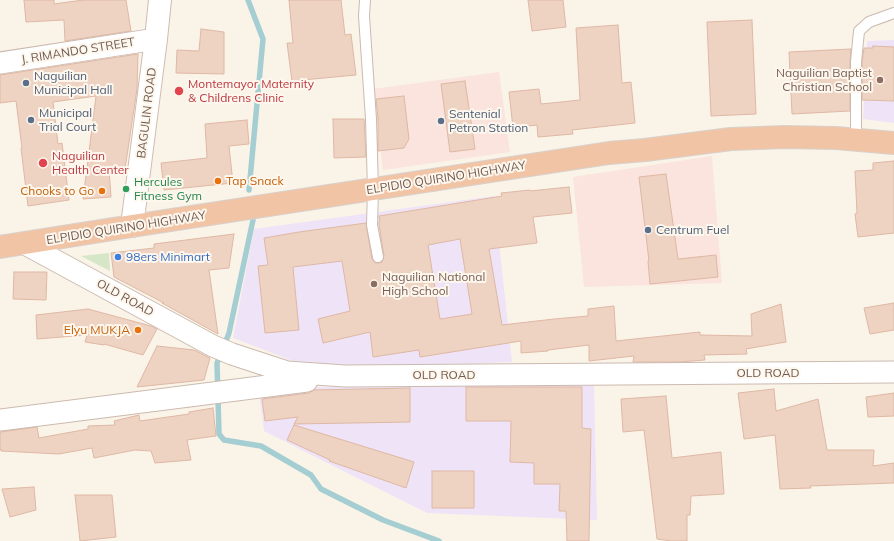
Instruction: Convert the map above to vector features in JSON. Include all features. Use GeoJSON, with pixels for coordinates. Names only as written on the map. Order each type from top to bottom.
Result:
{"type":"FeatureCollection","features":[{"type":"Feature","properties":{"kind":"highway","name":"ELPIDIO QUIRINO HIGHWAY"},"geometry":{"type":"LineString","coordinates":[[0,247],[609,153],[731,139],[785,137],[836,138],[894,143]]}},
{"type":"Feature","properties":{"kind":"main road","name":"BAGULIN ROAD"},"geometry":{"type":"LineString","coordinates":[[132,226],[160,0]]}},
{"type":"Feature","properties":{"kind":"street","name":"J. RIMANDO STREET"},"geometry":{"type":"LineString","coordinates":[[0,63],[156,39]]}},
{"type":"Feature","properties":{"kind":"street","name":"OLD ROAD"},"geometry":{"type":"LineString","coordinates":[[25,244],[213,346],[232,354],[287,372],[345,376],[894,372]]}},
{"type":"Feature","properties":{"kind":"street"},"geometry":{"type":"LineString","coordinates":[[0,420],[345,376]]}},
{"type":"Feature","properties":{"kind":"lane"},"geometry":{"type":"LineString","coordinates":[[365,0],[364,16],[371,119],[373,190],[372,225],[378,257]]}},
{"type":"Feature","properties":{"kind":"lane"},"geometry":{"type":"LineString","coordinates":[[856,140],[856,62],[859,31],[869,22],[894,13]]}},
{"type":"Feature","properties":{"kind":"shaded area","name":"Naguilian Baptist Christian School"},"geometry":{"type":"Polygon","coordinates":[[[894,40],[894,123],[863,119],[867,41],[894,40]]]}},
{"type":"Feature","properties":{"kind":"shaded area","name":"Sentenial Petron Station"},"geometry":{"type":"Polygon","coordinates":[[[499,72],[510,152],[383,170],[373,89],[499,72]]]}},
{"type":"Feature","properties":{"kind":"shaded area","name":"Centrum Fuel"},"geometry":{"type":"Polygon","coordinates":[[[712,156],[722,283],[584,287],[573,177],[712,156]]]}},
{"type":"Feature","properties":{"kind":"shaded area","name":"Naguilian National High School"},"geometry":{"type":"Polygon","coordinates":[[[494,196],[512,362],[374,368],[293,361],[233,338],[254,229],[494,196]]]}},
{"type":"Feature","properties":{"kind":"shaded area"},"geometry":{"type":"Polygon","coordinates":[[[594,384],[597,520],[427,513],[264,431],[259,394],[316,387],[594,384]]]}},
{"type":"Feature","properties":{"kind":"green space"},"geometry":{"type":"Polygon","coordinates":[[[109,253],[110,271],[81,256],[109,253]]]}},
{"type":"Feature","properties":{"kind":"building"},"geometry":{"type":"Polygon","coordinates":[[[24,0],[54,0],[54,4],[83,0],[126,0],[131,31],[65,41],[64,20],[26,22],[24,0]]]}},
{"type":"Feature","properties":{"kind":"building"},"geometry":{"type":"Polygon","coordinates":[[[289,0],[341,0],[345,35],[351,34],[356,75],[292,81],[287,43],[293,43],[289,0]]]}},
{"type":"Feature","properties":{"kind":"building"},"geometry":{"type":"Polygon","coordinates":[[[528,0],[563,0],[566,27],[532,31],[528,0]]]}},
{"type":"Feature","properties":{"kind":"building"},"geometry":{"type":"Polygon","coordinates":[[[752,20],[756,114],[711,116],[707,22],[752,20]]]}},
{"type":"Feature","properties":{"kind":"building"},"geometry":{"type":"Polygon","coordinates":[[[618,25],[622,83],[631,82],[635,123],[572,130],[573,134],[538,137],[537,125],[513,128],[509,92],[539,89],[541,104],[580,100],[576,28],[618,25]]]}},
{"type":"Feature","properties":{"kind":"building"},"geometry":{"type":"Polygon","coordinates":[[[201,29],[224,32],[224,74],[176,73],[177,50],[199,51],[201,29]]]}},
{"type":"Feature","properties":{"kind":"building","name":"Naguilian Baptist Christian School"},"geometry":{"type":"Polygon","coordinates":[[[873,46],[894,47],[894,101],[862,100],[862,62],[864,48],[873,48],[873,46]]]}},
{"type":"Feature","properties":{"kind":"building"},"geometry":{"type":"Polygon","coordinates":[[[851,49],[850,111],[792,114],[789,52],[851,49]]]}},
{"type":"Feature","properties":{"kind":"building"},"geometry":{"type":"Polygon","coordinates":[[[138,54],[137,89],[125,169],[109,169],[111,197],[83,199],[96,96],[53,102],[58,144],[62,143],[69,200],[28,206],[16,101],[0,103],[0,75],[138,54]]]}},
{"type":"Feature","properties":{"kind":"building"},"geometry":{"type":"Polygon","coordinates":[[[465,81],[475,149],[450,152],[441,84],[465,81]]]}},
{"type":"Feature","properties":{"kind":"building"},"geometry":{"type":"Polygon","coordinates":[[[404,96],[409,139],[404,148],[378,151],[378,118],[376,99],[404,96]]]}},
{"type":"Feature","properties":{"kind":"building"},"geometry":{"type":"Polygon","coordinates":[[[333,119],[364,119],[366,157],[334,158],[333,119]]]}},
{"type":"Feature","properties":{"kind":"building"},"geometry":{"type":"Polygon","coordinates":[[[247,120],[249,144],[229,146],[233,183],[164,190],[161,163],[207,158],[205,124],[247,120]]]}},
{"type":"Feature","properties":{"kind":"building"},"geometry":{"type":"Polygon","coordinates":[[[894,161],[894,233],[858,237],[855,214],[857,213],[855,171],[873,170],[873,163],[894,161]]]}},
{"type":"Feature","properties":{"kind":"building"},"geometry":{"type":"Polygon","coordinates":[[[666,174],[678,259],[716,255],[718,277],[650,284],[649,261],[639,177],[666,174]]]}},
{"type":"Feature","properties":{"kind":"building","name":"Naguilian National High School"},"geometry":{"type":"Polygon","coordinates":[[[569,187],[572,213],[533,217],[537,243],[489,249],[502,325],[588,316],[588,309],[614,306],[616,341],[700,332],[700,335],[752,336],[751,314],[781,304],[786,342],[746,349],[747,354],[704,355],[705,360],[679,362],[633,362],[634,356],[589,361],[589,345],[521,353],[521,341],[420,357],[419,350],[373,357],[370,332],[323,343],[318,319],[350,311],[342,261],[293,267],[299,330],[265,333],[258,266],[268,265],[264,238],[366,223],[372,259],[375,263],[379,263],[382,262],[384,256],[379,216],[502,196],[501,193],[569,187]],[[460,239],[428,245],[440,319],[472,314],[460,239]]]}},
{"type":"Feature","properties":{"kind":"building"},"geometry":{"type":"Polygon","coordinates":[[[234,234],[229,268],[209,270],[218,334],[162,303],[164,303],[114,277],[111,253],[154,248],[154,244],[234,234]]]}},
{"type":"Feature","properties":{"kind":"building"},"geometry":{"type":"Polygon","coordinates":[[[14,272],[47,272],[46,300],[13,299],[14,272]]]}},
{"type":"Feature","properties":{"kind":"building"},"geometry":{"type":"Polygon","coordinates":[[[894,303],[894,330],[870,334],[864,308],[894,303]]]}},
{"type":"Feature","properties":{"kind":"building"},"geometry":{"type":"Polygon","coordinates":[[[88,309],[151,326],[157,329],[143,355],[104,344],[85,342],[87,335],[37,339],[36,315],[88,309]]]}},
{"type":"Feature","properties":{"kind":"building"},"geometry":{"type":"Polygon","coordinates":[[[157,346],[194,350],[210,358],[204,380],[137,387],[157,346]]]}},
{"type":"Feature","properties":{"kind":"building"},"geometry":{"type":"Polygon","coordinates":[[[466,387],[582,387],[582,428],[591,429],[589,541],[567,541],[566,511],[559,511],[560,484],[534,484],[534,463],[510,462],[511,421],[466,421],[466,387]]]}},
{"type":"Feature","properties":{"kind":"building"},"geometry":{"type":"Polygon","coordinates":[[[410,388],[410,422],[294,424],[298,417],[265,421],[262,399],[309,393],[314,390],[410,388]]]}},
{"type":"Feature","properties":{"kind":"building"},"geometry":{"type":"Polygon","coordinates":[[[774,389],[776,411],[818,399],[827,450],[874,450],[873,466],[894,463],[894,483],[810,486],[811,488],[780,489],[775,435],[744,439],[738,393],[774,389]]]}},
{"type":"Feature","properties":{"kind":"building"},"geometry":{"type":"Polygon","coordinates":[[[894,393],[894,416],[868,417],[866,397],[894,393]]]}},
{"type":"Feature","properties":{"kind":"building"},"geometry":{"type":"Polygon","coordinates":[[[666,396],[672,458],[721,452],[724,494],[691,496],[690,515],[687,515],[687,541],[657,539],[644,430],[623,432],[621,399],[666,396]]]}},
{"type":"Feature","properties":{"kind":"building"},"geometry":{"type":"Polygon","coordinates":[[[213,408],[216,436],[187,440],[191,460],[155,463],[151,451],[135,450],[94,458],[92,448],[59,454],[0,450],[0,432],[37,427],[39,438],[88,429],[88,426],[115,425],[114,421],[139,415],[140,421],[189,414],[189,412],[213,408]]]}},
{"type":"Feature","properties":{"kind":"building"},"geometry":{"type":"Polygon","coordinates":[[[294,425],[414,462],[406,488],[329,461],[330,460],[287,440],[294,425]]]}},
{"type":"Feature","properties":{"kind":"building"},"geometry":{"type":"Polygon","coordinates":[[[432,471],[474,471],[474,508],[432,508],[432,471]]]}},
{"type":"Feature","properties":{"kind":"building"},"geometry":{"type":"Polygon","coordinates":[[[34,487],[36,510],[10,517],[2,489],[34,487]]]}},
{"type":"Feature","properties":{"kind":"building"},"geometry":{"type":"Polygon","coordinates":[[[75,495],[112,495],[116,537],[80,541],[75,495]]]}},
{"type":"Feature","properties":{"kind":"waterway"},"geometry":{"type":"LineString","coordinates":[[248,0],[263,39],[249,190]]}},
{"type":"Feature","properties":{"kind":"waterway"},"geometry":{"type":"LineString","coordinates":[[224,346],[229,333],[253,220]]}},
{"type":"Feature","properties":{"kind":"waterway"},"geometry":{"type":"LineString","coordinates":[[221,354],[217,363],[219,434],[224,440],[261,446],[311,475],[321,489],[383,520],[439,541]]}},
{"type":"Feature","properties":{"kind":"place","name":"Naguilian Baptist Christian School"},"geometry":{"type":"Point","coordinates":[880,80]}},
{"type":"Feature","properties":{"kind":"place","name":"Naguilian Municipal Hall"},"geometry":{"type":"Point","coordinates":[26,83]}},
{"type":"Feature","properties":{"kind":"place","name":"Montemayor Maternity & Childrens Clinic"},"geometry":{"type":"Point","coordinates":[179,91]}},
{"type":"Feature","properties":{"kind":"place","name":"Municipal Trial Court"},"geometry":{"type":"Point","coordinates":[31,120]}},
{"type":"Feature","properties":{"kind":"place","name":"Sentenial Petron Station"},"geometry":{"type":"Point","coordinates":[441,121]}},
{"type":"Feature","properties":{"kind":"place","name":"Naguilian Health Center"},"geometry":{"type":"Point","coordinates":[43,163]}},
{"type":"Feature","properties":{"kind":"place","name":"Tap Snack"},"geometry":{"type":"Point","coordinates":[218,181]}},
{"type":"Feature","properties":{"kind":"place","name":"Hercules Fitness Gym"},"geometry":{"type":"Point","coordinates":[126,189]}},
{"type":"Feature","properties":{"kind":"place","name":"Chooks to Go"},"geometry":{"type":"Point","coordinates":[102,191]}},
{"type":"Feature","properties":{"kind":"place","name":"Centrum Fuel"},"geometry":{"type":"Point","coordinates":[648,230]}},
{"type":"Feature","properties":{"kind":"place","name":"98ers Minimart"},"geometry":{"type":"Point","coordinates":[118,257]}},
{"type":"Feature","properties":{"kind":"place","name":"Naguilian National High School"},"geometry":{"type":"Point","coordinates":[374,284]}},
{"type":"Feature","properties":{"kind":"place","name":"Elyu MUKJA"},"geometry":{"type":"Point","coordinates":[138,330]}}]}
